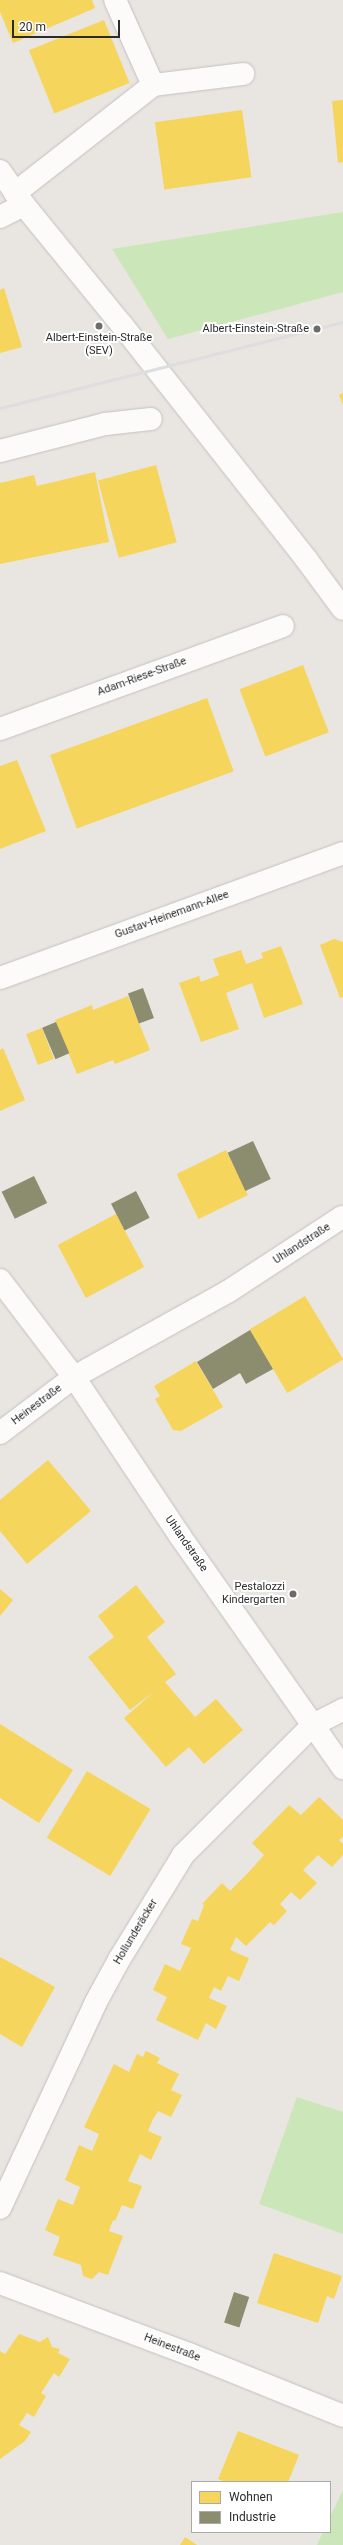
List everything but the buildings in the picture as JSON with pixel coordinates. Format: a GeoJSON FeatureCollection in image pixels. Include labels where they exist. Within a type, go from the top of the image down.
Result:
{"type":"FeatureCollection","features":[{"type":"Feature","properties":{"kind":"street"},"geometry":{"type":"LineString","coordinates":[[115,0],[153,85]]}},
{"type":"Feature","properties":{"kind":"street"},"geometry":{"type":"LineString","coordinates":[[0,217],[19,199],[153,85],[243,74]]}},
{"type":"Feature","properties":{"kind":"street"},"geometry":{"type":"LineString","coordinates":[[0,171],[19,199],[126,330],[306,559],[343,609]]}},
{"type":"Feature","properties":{"kind":"street"},"geometry":{"type":"LineString","coordinates":[[0,452],[105,424],[151,419]]}},
{"type":"Feature","properties":{"kind":"street","name":"Adam-Riese-Straße"},"geometry":{"type":"LineString","coordinates":[[0,727],[283,626]]}},
{"type":"Feature","properties":{"kind":"street","name":"Gustav-Heinemann-Allee"},"geometry":{"type":"LineString","coordinates":[[0,978],[343,852]]}},
{"type":"Feature","properties":{"kind":"street","name":"Uhlandstraße"},"geometry":{"type":"LineString","coordinates":[[74,1377],[229,1291],[342,1217]]}},
{"type":"Feature","properties":{"kind":"street","name":"Uhlandstraße"},"geometry":{"type":"LineString","coordinates":[[0,1280],[74,1377],[180,1536],[343,1768]]}},
{"type":"Feature","properties":{"kind":"street","name":"Heinestraße"},"geometry":{"type":"LineString","coordinates":[[0,1433],[74,1377]]}},
{"type":"Feature","properties":{"kind":"street","name":"Hollunderäcker"},"geometry":{"type":"LineString","coordinates":[[0,2208],[96,2002],[120,1958],[183,1855],[313,1725],[343,1710]]}},
{"type":"Feature","properties":{"kind":"street","name":"Heinestraße"},"geometry":{"type":"LineString","coordinates":[[0,2283],[190,2354],[343,2416]]}},
{"type":"Feature","properties":{"kind":"green space"},"geometry":{"type":"Polygon","coordinates":[[[343,212],[343,292],[168,339],[112,249],[343,212]]]}},
{"type":"Feature","properties":{"kind":"green space"},"geometry":{"type":"Polygon","coordinates":[[[297,2097],[343,2112],[343,2234],[259,2204],[297,2097]]]}},
{"type":"Feature","properties":{"kind":"green space"},"geometry":{"type":"Polygon","coordinates":[[[343,2490],[343,2545],[317,2545],[323,2533],[331,2533],[331,2515],[343,2490]]]}},
{"type":"Feature","properties":{"kind":"railway"},"geometry":{"type":"LineString","coordinates":[[0,408],[343,322]]}},
{"type":"Feature","properties":{"kind":"place","name":"Albert-Einstein-Straße (SEV)"},"geometry":{"type":"Point","coordinates":[99,326]}},
{"type":"Feature","properties":{"kind":"place","name":"Albert-Einstein-Straße"},"geometry":{"type":"Point","coordinates":[317,329]}},
{"type":"Feature","properties":{"kind":"place","name":"Pestalozzi Kindergarten"},"geometry":{"type":"Point","coordinates":[293,1594]}}]}
